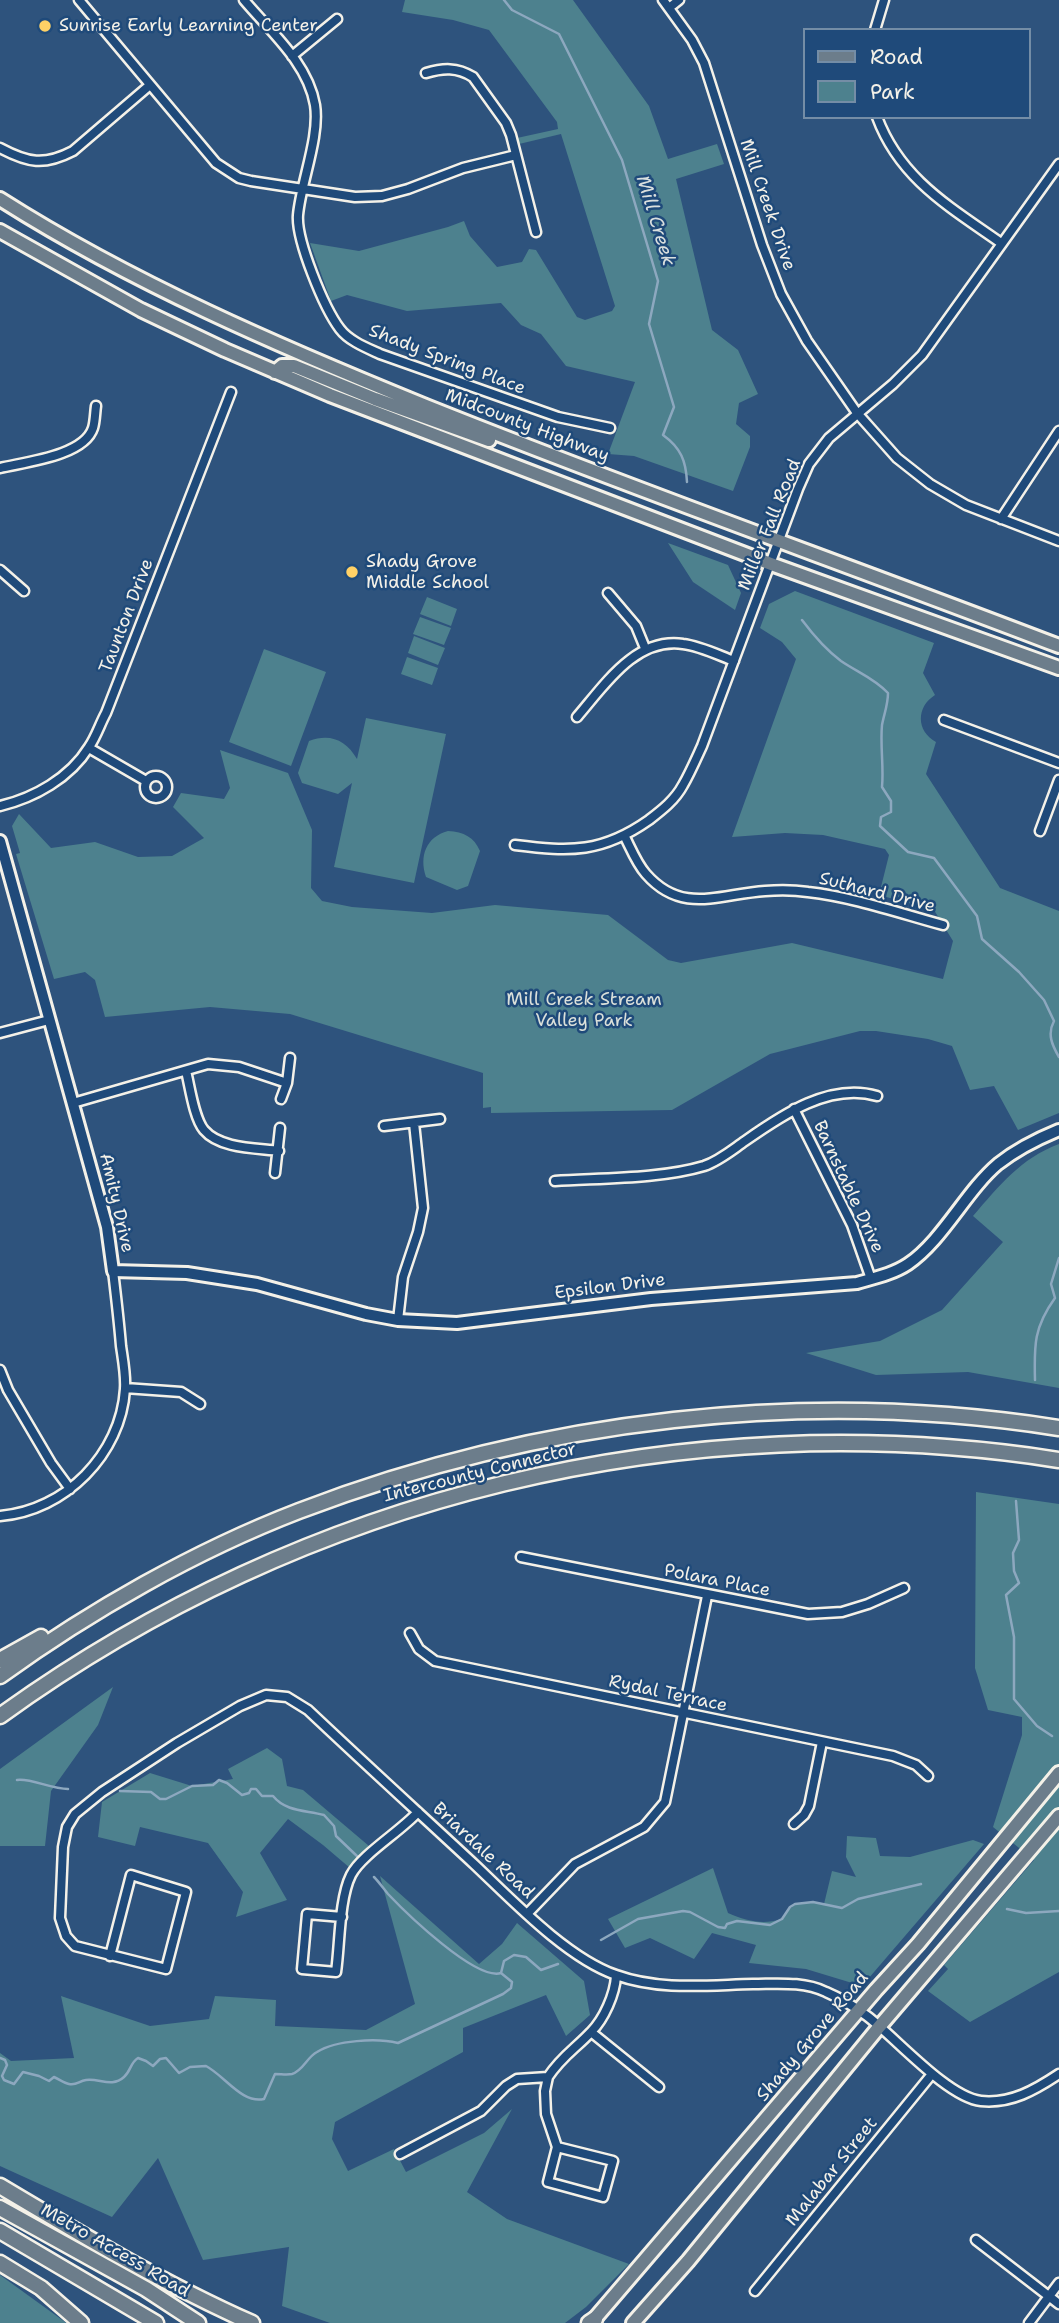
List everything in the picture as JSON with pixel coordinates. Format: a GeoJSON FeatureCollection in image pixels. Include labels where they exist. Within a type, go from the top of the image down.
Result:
{"type":"FeatureCollection","features":[{"type":"Feature","properties":{"kind":"highway","name":"Intercounty Connector"},"geometry":{"type":"LineString","coordinates":[[0,1676],[142,1586],[298,1511],[442,1465],[530,1443],[628,1425],[720,1414],[865,1412],[939,1415],[1059,1428]]}},
{"type":"Feature","properties":{"kind":"highway","name":"Intercounty Connector"},"geometry":{"type":"LineString","coordinates":[[0,1716],[50,1680],[148,1622],[274,1559],[370,1522],[433,1502],[557,1470],[678,1451],[835,1443],[964,1447],[1059,1460]]}},
{"type":"Feature","properties":{"kind":"highway"},"geometry":{"type":"LineString","coordinates":[[0,1660],[142,1586]]}},
{"type":"Feature","properties":{"kind":"highway"},"geometry":{"type":"LineString","coordinates":[[0,1726],[50,1680]]}},
{"type":"Feature","properties":{"kind":"highway"},"geometry":{"type":"LineString","coordinates":[[0,2186],[126,2260],[211,2305],[252,2323]]}},
{"type":"Feature","properties":{"kind":"highway","name":"Metro Access Road"},"geometry":{"type":"LineString","coordinates":[[4,2209],[146,2289],[198,2323]]}},
{"type":"Feature","properties":{"kind":"highway"},"geometry":{"type":"LineString","coordinates":[[0,2233],[156,2323]]}},
{"type":"Feature","properties":{"kind":"highway"},"geometry":{"type":"LineString","coordinates":[[0,2263],[41,2288],[81,2323]]}},
{"type":"Feature","properties":{"kind":"main road","name":"Midcounty Highway"},"geometry":{"type":"LineString","coordinates":[[0,199],[145,280],[237,326],[341,371],[537,450],[1059,646]]}},
{"type":"Feature","properties":{"kind":"main road"},"geometry":{"type":"LineString","coordinates":[[0,231],[141,310],[275,372],[771,564],[1059,668]]}},
{"type":"Feature","properties":{"kind":"main road"},"geometry":{"type":"LineString","coordinates":[[275,372],[282,366],[294,366],[375,399],[519,450],[537,450]]}},
{"type":"Feature","properties":{"kind":"main road","name":"Shady Grove Road"},"geometry":{"type":"LineString","coordinates":[[592,2321],[918,1944],[1059,1773]]}},
{"type":"Feature","properties":{"kind":"main road"},"geometry":{"type":"LineString","coordinates":[[633,2323],[688,2261],[879,2027],[1059,1816]]}},
{"type":"Feature","properties":{"kind":"street"},"geometry":{"type":"LineString","coordinates":[[79,0],[216,163],[230,173],[251,181],[355,197],[382,196],[463,168],[516,155]]}},
{"type":"Feature","properties":{"kind":"street","name":"Shady Spring Place"},"geometry":{"type":"LineString","coordinates":[[244,0],[308,79],[315,106],[314,125],[298,215],[299,232],[324,299],[340,330],[380,355],[558,417],[610,428]]}},
{"type":"Feature","properties":{"kind":"street"},"geometry":{"type":"LineString","coordinates":[[666,4],[679,0]]}},
{"type":"Feature","properties":{"kind":"street"},"geometry":{"type":"LineString","coordinates":[[876,28],[884,0]]}},
{"type":"Feature","properties":{"kind":"street","name":"Mill Creek Drive"},"geometry":{"type":"LineString","coordinates":[[666,4],[692,40],[704,63],[762,245],[781,294],[807,341],[857,413],[897,458],[930,484],[966,505],[1059,541]]}},
{"type":"Feature","properties":{"kind":"street"},"geometry":{"type":"LineString","coordinates":[[292,56],[337,19]]}},
{"type":"Feature","properties":{"kind":"street"},"geometry":{"type":"LineString","coordinates":[[426,74],[448,68],[458,69],[472,77],[506,123],[536,232]]}},
{"type":"Feature","properties":{"kind":"street"},"geometry":{"type":"LineString","coordinates":[[0,148],[22,160],[43,162],[63,156],[73,151],[150,85]]}},
{"type":"Feature","properties":{"kind":"street"},"geometry":{"type":"LineString","coordinates":[[878,119],[885,139],[904,167],[932,194],[1001,243]]}},
{"type":"Feature","properties":{"kind":"street","name":"Miller Fall Road"},"geometry":{"type":"LineString","coordinates":[[515,845],[544,849],[599,846],[625,837],[665,808],[683,787],[702,746],[809,464],[829,438],[894,384],[922,355],[1059,164]]}},
{"type":"Feature","properties":{"kind":"street","name":"Taunton Drive"},"geometry":{"type":"LineString","coordinates":[[0,806],[44,789],[71,769],[89,748],[106,713],[231,392]]}},
{"type":"Feature","properties":{"kind":"street"},"geometry":{"type":"LineString","coordinates":[[0,468],[78,447],[92,430],[96,406]]}},
{"type":"Feature","properties":{"kind":"street"},"geometry":{"type":"LineString","coordinates":[[1001,519],[1059,431]]}},
{"type":"Feature","properties":{"kind":"street"},"geometry":{"type":"LineString","coordinates":[[0,570],[24,592]]}},
{"type":"Feature","properties":{"kind":"street"},"geometry":{"type":"LineString","coordinates":[[608,593],[636,626],[645,648]]}},
{"type":"Feature","properties":{"kind":"street"},"geometry":{"type":"LineString","coordinates":[[576,717],[623,665],[645,648],[683,643],[734,661]]}},
{"type":"Feature","properties":{"kind":"street"},"geometry":{"type":"LineString","coordinates":[[944,720],[1059,763]]}},
{"type":"Feature","properties":{"kind":"street"},"geometry":{"type":"LineString","coordinates":[[89,748],[146,782]]}},
{"type":"Feature","properties":{"kind":"street"},"geometry":{"type":"LineString","coordinates":[[1040,831],[1059,780]]}},
{"type":"Feature","properties":{"kind":"street","name":"Suthard Drive"},"geometry":{"type":"LineString","coordinates":[[625,837],[644,872],[661,889],[676,896],[708,900],[765,891],[808,892],[943,925]]}},
{"type":"Feature","properties":{"kind":"street","name":"Amity Drive"},"geometry":{"type":"LineString","coordinates":[[0,841],[107,1227],[125,1388],[115,1431],[104,1452],[89,1471],[55,1500],[36,1509],[0,1516]]}},
{"type":"Feature","properties":{"kind":"street"},"geometry":{"type":"LineString","coordinates":[[0,1033],[49,1020]]}},
{"type":"Feature","properties":{"kind":"street"},"geometry":{"type":"LineString","coordinates":[[281,1099],[287,1083],[290,1058]]}},
{"type":"Feature","properties":{"kind":"street"},"geometry":{"type":"LineString","coordinates":[[73,1103],[208,1065],[224,1064],[287,1083]]}},
{"type":"Feature","properties":{"kind":"street"},"geometry":{"type":"LineString","coordinates":[[186,1071],[204,1130],[217,1139],[279,1151]]}},
{"type":"Feature","properties":{"kind":"street"},"geometry":{"type":"LineString","coordinates":[[555,1181],[668,1173],[704,1166],[773,1121],[827,1096],[859,1091],[877,1096]]}},
{"type":"Feature","properties":{"kind":"street","name":"Barnstable Drive"},"geometry":{"type":"LineString","coordinates":[[794,1110],[852,1225],[871,1279]]}},
{"type":"Feature","properties":{"kind":"street"},"geometry":{"type":"LineString","coordinates":[[384,1126],[440,1119]]}},
{"type":"Feature","properties":{"kind":"street"},"geometry":{"type":"LineString","coordinates":[[398,1320],[402,1278],[418,1232],[423,1208],[414,1123]]}},
{"type":"Feature","properties":{"kind":"street"},"geometry":{"type":"LineString","coordinates":[[275,1173],[280,1128]]}},
{"type":"Feature","properties":{"kind":"street","name":"Epsilon Drive"},"geometry":{"type":"LineString","coordinates":[[113,1271],[187,1273],[257,1283],[366,1314],[398,1320],[457,1323],[651,1298],[840,1286],[871,1279],[908,1264],[997,1165],[1031,1141],[1059,1130]]}},
{"type":"Feature","properties":{"kind":"street"},"geometry":{"type":"LineString","coordinates":[[0,1370],[8,1390],[70,1489]]}},
{"type":"Feature","properties":{"kind":"street"},"geometry":{"type":"LineString","coordinates":[[125,1388],[181,1392],[200,1404]]}},
{"type":"Feature","properties":{"kind":"street","name":"Polara Place"},"geometry":{"type":"LineString","coordinates":[[521,1557],[808,1614],[842,1612],[868,1605],[904,1588]]}},
{"type":"Feature","properties":{"kind":"street"},"geometry":{"type":"LineString","coordinates":[[527,1914],[575,1864],[644,1827],[665,1802],[708,1596]]}},
{"type":"Feature","properties":{"kind":"street","name":"Rydal Terrace"},"geometry":{"type":"LineString","coordinates":[[410,1633],[419,1649],[435,1661],[894,1756],[916,1765],[928,1776]]}},
{"type":"Feature","properties":{"kind":"street","name":"Briardale Road"},"geometry":{"type":"LineString","coordinates":[[110,1956],[131,1875],[186,1892],[166,1969],[110,1956],[75,1946],[66,1936],[60,1918],[63,1847],[67,1827],[75,1814],[102,1792],[240,1706],[266,1695],[287,1697],[296,1701],[527,1914],[575,1953],[616,1976],[678,1986],[786,1983],[825,1992],[879,2027],[932,2074],[967,2097],[981,2101],[1008,2100],[1030,2093],[1059,2074]]}},
{"type":"Feature","properties":{"kind":"street"},"geometry":{"type":"LineString","coordinates":[[794,1824],[809,1806],[822,1742]]}},
{"type":"Feature","properties":{"kind":"street"},"geometry":{"type":"LineString","coordinates":[[342,1917],[307,1914],[302,1969],[336,1972],[342,1917],[351,1874],[418,1812]]}},
{"type":"Feature","properties":{"kind":"street"},"geometry":{"type":"LineString","coordinates":[[557,2147],[613,2161],[603,2197],[548,2182],[557,2147],[546,2114],[545,2091],[548,2077],[560,2059],[591,2032],[608,2003],[616,1976]]}},
{"type":"Feature","properties":{"kind":"street"},"geometry":{"type":"LineString","coordinates":[[591,2032],[659,2087]]}},
{"type":"Feature","properties":{"kind":"street","name":"Malabar Street"},"geometry":{"type":"LineString","coordinates":[[755,2291],[932,2074]]}},
{"type":"Feature","properties":{"kind":"street"},"geometry":{"type":"LineString","coordinates":[[400,2154],[481,2111],[517,2079],[548,2077]]}},
{"type":"Feature","properties":{"kind":"street"},"geometry":{"type":"LineString","coordinates":[[976,2239],[1059,2304]]}},
{"type":"Feature","properties":{"kind":"street"},"geometry":{"type":"LineString","coordinates":[[1029,2323],[1059,2283]]}},
{"type":"Feature","properties":{"kind":"green space"},"geometry":{"type":"Polygon","coordinates":[[[405,0],[573,0],[649,106],[668,159],[717,144],[724,164],[676,179],[712,330],[738,350],[758,394],[739,403],[736,424],[750,436],[750,447],[733,491],[634,456],[608,454],[635,382],[566,366],[541,334],[521,325],[501,303],[407,311],[347,295],[331,301],[310,243],[359,251],[464,221],[470,236],[497,267],[522,262],[529,249],[536,250],[577,317],[585,320],[612,311],[615,306],[561,134],[519,144],[517,138],[558,129],[557,122],[489,30],[453,20],[402,12],[405,0]]]}},
{"type":"Feature","properties":{"kind":"green space"},"geometry":{"type":"Polygon","coordinates":[[[668,543],[728,565],[741,593],[735,610],[693,582],[668,543]]]}},
{"type":"Feature","properties":{"kind":"green space","name":"Mill Creek Stream Valley Park"},"geometry":{"type":"Polygon","coordinates":[[[795,591],[934,643],[923,673],[935,695],[924,706],[921,719],[925,732],[936,742],[926,774],[1000,888],[1059,911],[1059,1113],[1018,1130],[994,1086],[970,1090],[952,1046],[928,1039],[860,1031],[770,1054],[672,1110],[491,1113],[491,1107],[483,1108],[483,1073],[290,1014],[210,1007],[105,1017],[95,980],[85,972],[54,979],[16,854],[20,853],[12,826],[19,814],[51,848],[95,842],[138,857],[172,856],[204,838],[173,807],[181,793],[224,799],[230,788],[220,750],[288,773],[312,830],[311,888],[322,901],[352,907],[432,913],[495,905],[608,915],[668,960],[681,963],[792,943],[943,979],[953,941],[934,910],[879,895],[889,855],[885,849],[823,835],[785,833],[732,837],[796,659],[782,642],[760,628],[769,604],[795,591]]]}},
{"type":"Feature","properties":{"kind":"green space"},"geometry":{"type":"Polygon","coordinates":[[[427,597],[457,609],[451,626],[420,614],[427,597]]]}},
{"type":"Feature","properties":{"kind":"green space"},"geometry":{"type":"Polygon","coordinates":[[[420,617],[451,628],[444,645],[413,634],[420,617]]]}},
{"type":"Feature","properties":{"kind":"green space"},"geometry":{"type":"Polygon","coordinates":[[[414,636],[445,648],[438,665],[408,653],[414,636]]]}},
{"type":"Feature","properties":{"kind":"green space"},"geometry":{"type":"Polygon","coordinates":[[[264,649],[326,672],[291,766],[229,742],[264,649]]]}},
{"type":"Feature","properties":{"kind":"green space"},"geometry":{"type":"Polygon","coordinates":[[[407,657],[438,668],[432,685],[401,674],[407,657]]]}},
{"type":"Feature","properties":{"kind":"green space"},"geometry":{"type":"Polygon","coordinates":[[[366,718],[446,734],[414,883],[334,867],[352,783],[338,794],[302,783],[298,773],[309,741],[317,739],[331,738],[343,743],[357,759],[366,718]]]}},
{"type":"Feature","properties":{"kind":"green space"},"geometry":{"type":"Polygon","coordinates":[[[448,831],[468,836],[480,851],[468,886],[457,890],[426,877],[424,869],[426,848],[434,838],[448,831]]]}},
{"type":"Feature","properties":{"kind":"green space"},"geometry":{"type":"Polygon","coordinates":[[[1059,1144],[1059,1388],[968,1372],[876,1375],[806,1353],[880,1341],[942,1310],[1003,1242],[973,1216],[1022,1165],[1059,1144]]]}},
{"type":"Feature","properties":{"kind":"green space"},"geometry":{"type":"Polygon","coordinates":[[[976,1492],[1059,1504],[1059,1972],[970,2022],[928,1991],[948,1969],[944,1965],[1034,1860],[993,1827],[1022,1735],[1022,1717],[988,1710],[975,1668],[976,1492]]]}},
{"type":"Feature","properties":{"kind":"green space"},"geometry":{"type":"Polygon","coordinates":[[[113,1687],[98,1725],[51,1791],[45,1846],[0,1846],[0,1769],[113,1687]]]}},
{"type":"Feature","properties":{"kind":"green space"},"geometry":{"type":"Polygon","coordinates":[[[267,1748],[282,1759],[287,1786],[303,1790],[369,1846],[350,1868],[288,1819],[260,1853],[287,1900],[236,1917],[243,1892],[208,1843],[140,1827],[135,1846],[98,1837],[102,1802],[150,1773],[192,1786],[233,1779],[228,1769],[267,1748]]]}},
{"type":"Feature","properties":{"kind":"green space"},"geometry":{"type":"Polygon","coordinates":[[[847,1836],[876,1838],[880,1856],[910,1857],[973,1840],[984,1844],[862,1986],[806,1969],[749,1963],[756,1945],[712,1933],[694,1959],[650,1938],[625,1948],[608,1919],[713,1868],[728,1913],[755,1921],[782,1919],[791,1908],[800,1903],[824,1904],[832,1871],[856,1877],[846,1857],[847,1836]]]}},
{"type":"Feature","properties":{"kind":"green space"},"geometry":{"type":"Polygon","coordinates":[[[380,1876],[479,1964],[502,1944],[517,1923],[584,1981],[590,2015],[566,2036],[546,1995],[463,2028],[463,2052],[335,2122],[332,2139],[348,2171],[394,2149],[406,2172],[484,2133],[512,2109],[467,2192],[507,2219],[629,2264],[586,2307],[565,2323],[330,2323],[282,2306],[289,2247],[203,2260],[158,2158],[112,2217],[0,2166],[0,2053],[11,2061],[74,2058],[61,1996],[150,2026],[209,2019],[215,1996],[276,2000],[275,2026],[366,2030],[415,2004],[380,1876]]]}},
{"type":"Feature","properties":{"kind":"green space"},"geometry":{"type":"Polygon","coordinates":[[[0,2275],[65,2322],[66,2323],[0,2323],[0,2275]]]}},
{"type":"Feature","properties":{"kind":"waterway","name":"Mill Creek"},"geometry":{"type":"LineString","coordinates":[[504,0],[512,10],[559,34],[622,160],[658,281],[649,324],[674,407],[663,435],[681,456],[687,482]]}},
{"type":"Feature","properties":{"kind":"waterway","name":"Mill Creek"},"geometry":{"type":"LineString","coordinates":[[802,620],[835,656],[888,693],[882,725],[882,787],[891,801],[891,812],[881,817],[880,826],[908,852],[934,858],[977,916],[982,939],[1019,972],[1044,1000],[1054,1021],[1051,1039],[1059,1057]]}},
{"type":"Feature","properties":{"kind":"waterway","name":"Mill Creek"},"geometry":{"type":"LineString","coordinates":[[1035,1380],[1037,1337],[1043,1318],[1055,1298],[1051,1284],[1059,1258]]}},
{"type":"Feature","properties":{"kind":"waterway","name":"Mill Creek"},"geometry":{"type":"LineString","coordinates":[[1016,1501],[1019,1540],[1013,1553],[1014,1571],[1019,1583],[1006,1595],[1014,1637],[1014,1699],[1037,1726],[1052,1736]]}},
{"type":"Feature","properties":{"kind":"waterway"},"geometry":{"type":"LineString","coordinates":[[17,1780],[68,1789]]}},
{"type":"Feature","properties":{"kind":"waterway"},"geometry":{"type":"LineString","coordinates":[[120,1791],[151,1792],[160,1799],[166,1799],[192,1786],[213,1785],[219,1780],[242,1795],[256,1789],[262,1796],[273,1796],[290,1808],[324,1815],[334,1826],[336,1836],[358,1857]]}},
{"type":"Feature","properties":{"kind":"waterway"},"geometry":{"type":"LineString","coordinates":[[374,1877],[397,1903],[459,1957],[490,1973],[501,1973]]}},
{"type":"Feature","properties":{"kind":"waterway"},"geometry":{"type":"LineString","coordinates":[[601,1940],[638,1919],[683,1911],[718,1927],[725,1928],[727,1924],[737,1921],[770,1925],[782,1919],[795,1904],[813,1902],[842,1908],[858,1899],[921,1884]]}},
{"type":"Feature","properties":{"kind":"waterway"},"geometry":{"type":"LineString","coordinates":[[1007,1909],[1026,1913],[1059,1911]]}},
{"type":"Feature","properties":{"kind":"waterway"},"geometry":{"type":"LineString","coordinates":[[0,2058],[5,2060],[7,2065],[2,2076],[4,2080],[14,2084],[23,2072],[49,2081],[54,2077],[71,2084],[86,2080],[115,2082],[126,2075],[138,2058],[153,2066],[160,2059],[166,2058],[179,2073],[190,2067],[206,2066],[248,2097],[264,2099],[275,2074],[296,2072],[314,2054],[325,2048],[357,2041],[398,2043],[503,1994],[511,1988],[512,1982],[501,1973],[504,1961],[514,1955],[526,1957],[541,1970],[558,1964]]}},
{"type":"Feature","properties":{"kind":"place","name":"Sunrise Early Learning Center"},"geometry":{"type":"Point","coordinates":[45,26]}},
{"type":"Feature","properties":{"kind":"place","name":"Shady Grove Middle School"},"geometry":{"type":"Point","coordinates":[352,572]}}]}
